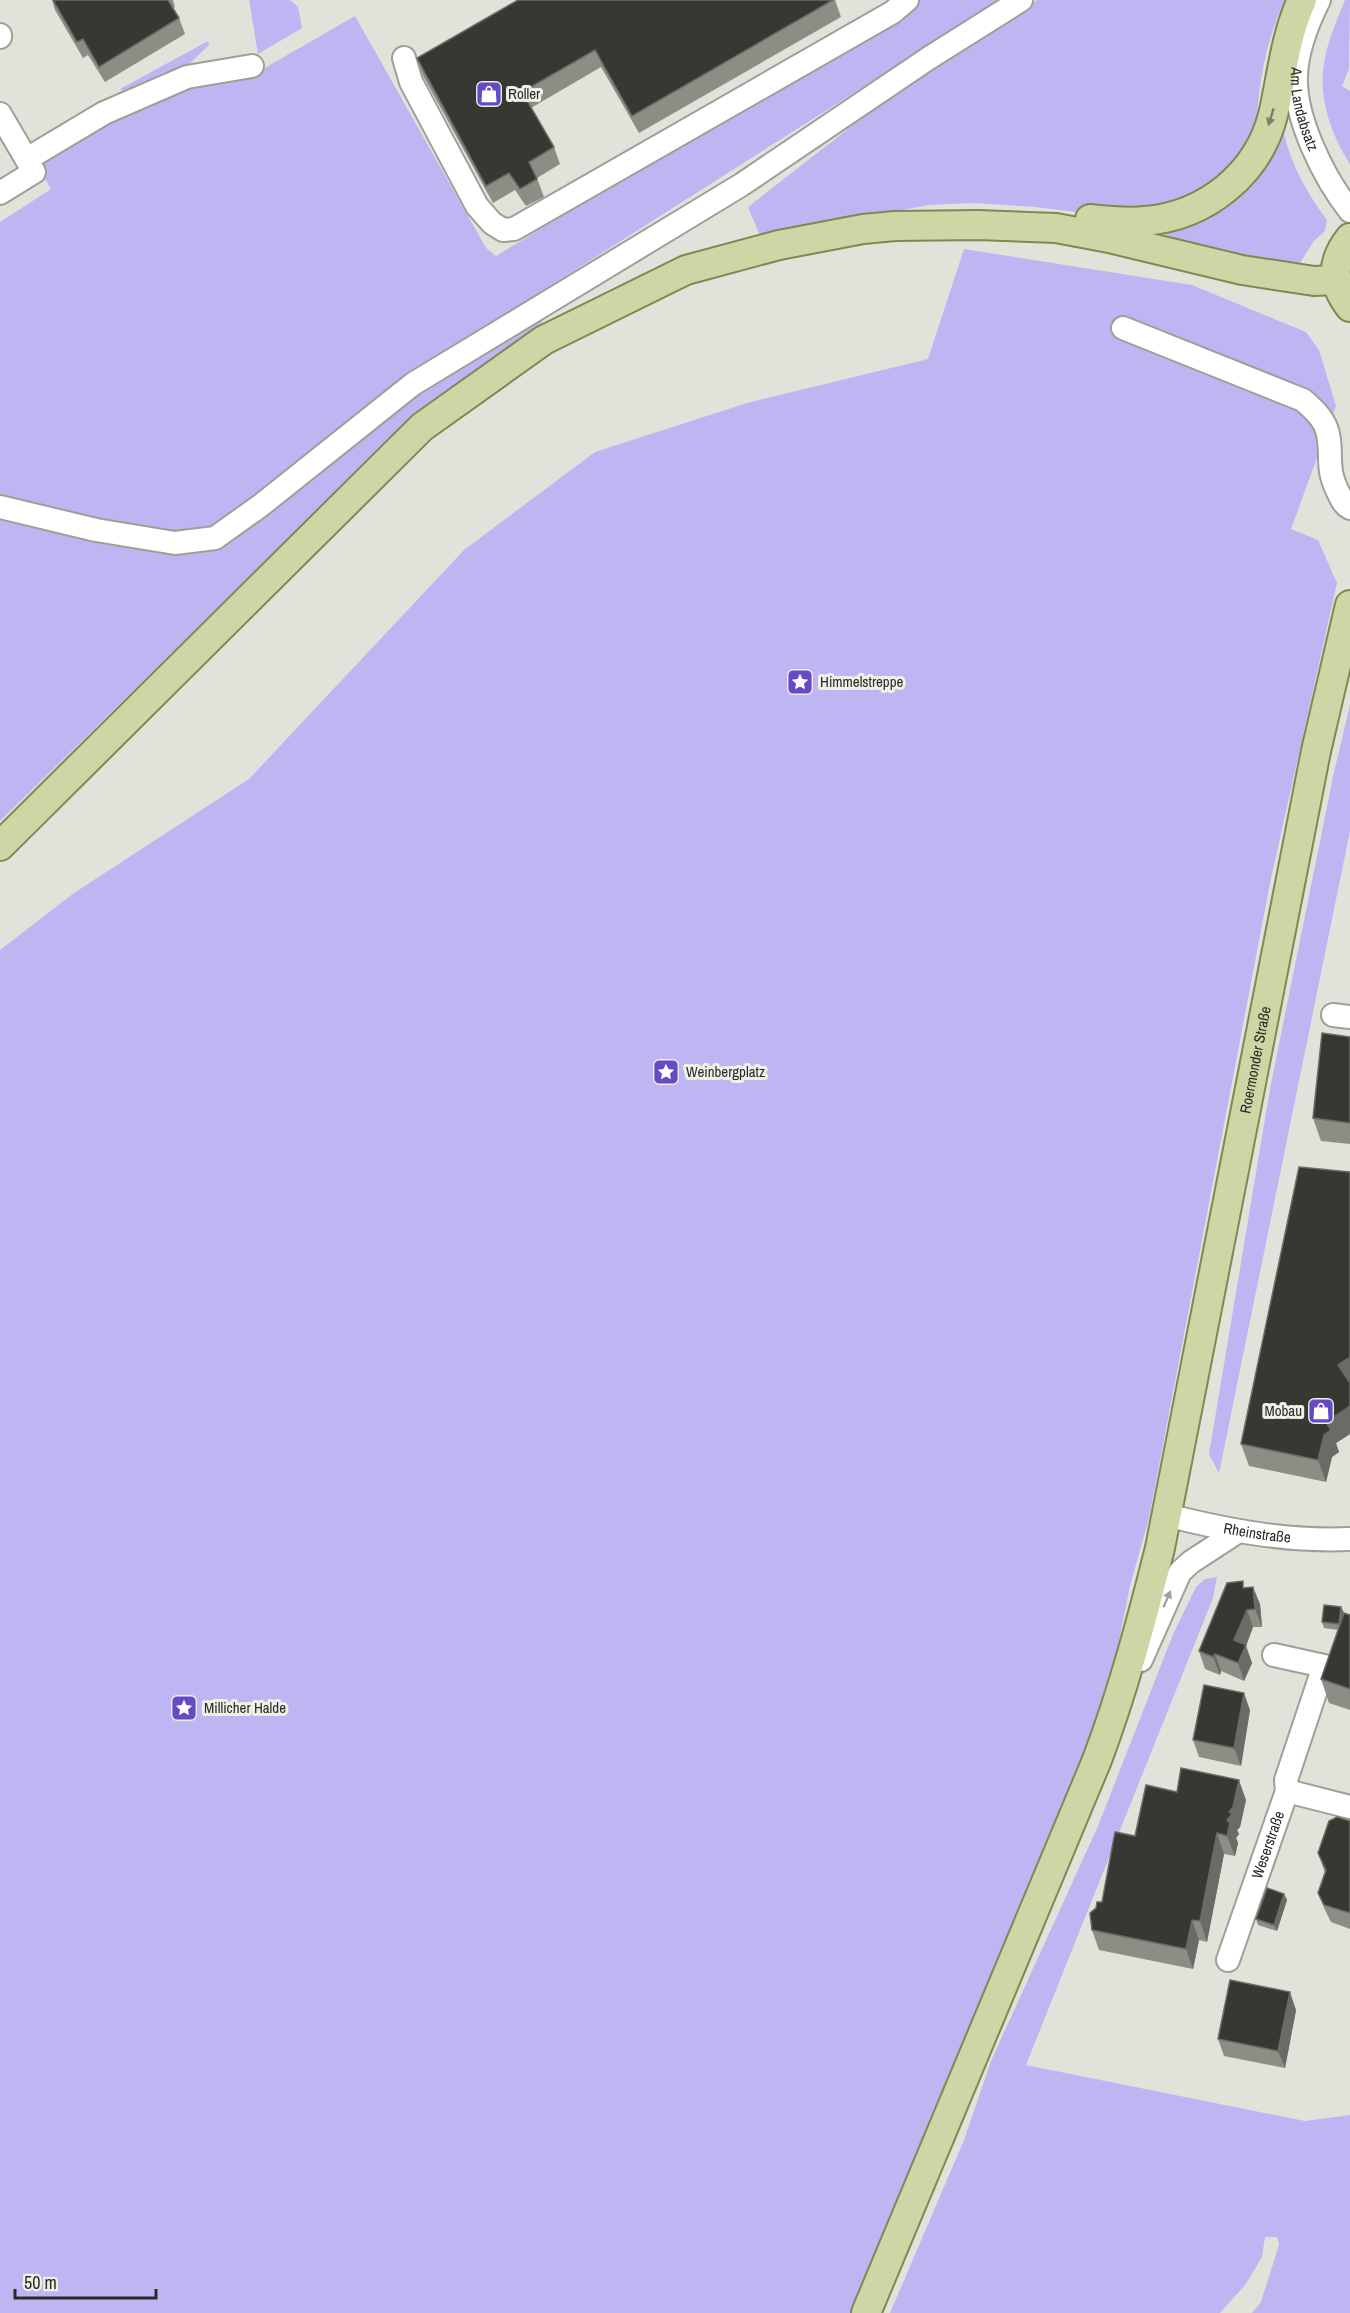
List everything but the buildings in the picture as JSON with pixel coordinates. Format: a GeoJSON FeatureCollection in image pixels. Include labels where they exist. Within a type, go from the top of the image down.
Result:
{"type":"FeatureCollection","features":[{"type":"Feature","properties":{"kind":"main road"},"geometry":{"type":"LineString","coordinates":[[895,226],[923,213],[992,210],[1118,222],[1146,221],[1191,212],[1228,188],[1256,156],[1272,117],[1287,39],[1302,0]]}},
{"type":"Feature","properties":{"kind":"main road"},"geometry":{"type":"LineString","coordinates":[[0,846],[422,427],[543,339],[686,270],[779,245],[863,229],[895,226],[978,225],[1056,228],[1109,238],[1242,270],[1314,281],[1336,280]]}},
{"type":"Feature","properties":{"kind":"main road"},"geometry":{"type":"LineString","coordinates":[[1350,238],[1341,250],[1336,264],[1336,280],[1341,295],[1350,307]]}},
{"type":"Feature","properties":{"kind":"main road","name":"Roermonder Straße"},"geometry":{"type":"LineString","coordinates":[[867,2313],[1116,1709],[1158,1555],[1316,751],[1350,605]]}},
{"type":"Feature","properties":{"kind":"street"},"geometry":{"type":"LineString","coordinates":[[404,58],[411,82],[477,206],[492,223],[503,230],[514,229],[893,12],[907,0]]}},
{"type":"Feature","properties":{"kind":"street"},"geometry":{"type":"LineString","coordinates":[[0,507],[96,530],[175,543],[215,538],[260,506],[413,384],[741,185],[929,58],[1021,0]]}},
{"type":"Feature","properties":{"kind":"street","name":"Am Landabsatz"},"geometry":{"type":"LineString","coordinates":[[1319,0],[1304,39],[1296,74],[1297,95],[1307,132],[1320,165],[1350,211]]}},
{"type":"Feature","properties":{"kind":"street"},"geometry":{"type":"LineString","coordinates":[[27,159],[104,113],[187,78],[252,66]]}},
{"type":"Feature","properties":{"kind":"street"},"geometry":{"type":"LineString","coordinates":[[0,114],[6,140],[27,159],[34,172],[0,193]]}},
{"type":"Feature","properties":{"kind":"street"},"geometry":{"type":"LineString","coordinates":[[1123,328],[1303,400],[1320,416],[1328,433],[1329,469],[1334,484],[1346,506],[1350,508]]}},
{"type":"Feature","properties":{"kind":"street","name":"Rheinstraße"},"geometry":{"type":"LineString","coordinates":[[1166,1515],[1237,1532],[1293,1538],[1350,1539]]}},
{"type":"Feature","properties":{"kind":"street"},"geometry":{"type":"LineString","coordinates":[[1116,1709],[1127,1696],[1171,1588],[1180,1572],[1191,1562],[1237,1532]]}},
{"type":"Feature","properties":{"kind":"street"},"geometry":{"type":"LineString","coordinates":[[1274,1655],[1324,1666],[1286,1780],[1287,1791]]}},
{"type":"Feature","properties":{"kind":"street","name":"Weserstraße"},"geometry":{"type":"LineString","coordinates":[[1228,1960],[1287,1791],[1350,1808]]}},
{"type":"Feature","properties":{"kind":"shaded area"},"geometry":{"type":"Polygon","coordinates":[[[249,0],[290,0],[298,7],[302,28],[258,54],[249,0]]]}},
{"type":"Feature","properties":{"kind":"shaded area"},"geometry":{"type":"Polygon","coordinates":[[[918,0],[1000,0],[539,293],[542,326],[348,481],[0,821],[0,222],[51,189],[34,160],[188,83],[263,69],[355,16],[486,248],[496,256],[918,0]]]}},
{"type":"Feature","properties":{"kind":"shaded area"},"geometry":{"type":"Polygon","coordinates":[[[1037,0],[1285,0],[1269,41],[1260,85],[1257,114],[1264,120],[1238,167],[1199,199],[1099,215],[1036,207],[973,203],[929,205],[760,236],[748,207],[857,122],[1037,0]]]}},
{"type":"Feature","properties":{"kind":"shaded area"},"geometry":{"type":"Polygon","coordinates":[[[1345,0],[1350,0],[1349,69],[1342,86],[1350,91],[1350,164],[1329,120],[1323,83],[1326,53],[1345,0]]]}},
{"type":"Feature","properties":{"kind":"shaded area"},"geometry":{"type":"Polygon","coordinates":[[[208,41],[209,45],[187,66],[162,73],[149,82],[123,91],[120,89],[208,41]]]}},
{"type":"Feature","properties":{"kind":"shaded area"},"geometry":{"type":"Polygon","coordinates":[[[1282,124],[1299,175],[1327,220],[1325,231],[1314,241],[1300,263],[1232,255],[1166,238],[1166,228],[1282,124]]]}},
{"type":"Feature","properties":{"kind":"shaded area"},"geometry":{"type":"Polygon","coordinates":[[[964,249],[1192,285],[1306,332],[1319,350],[1336,406],[1291,529],[1318,540],[1337,583],[1270,883],[1149,1518],[1130,1586],[1103,1721],[1019,1923],[851,2313],[0,2313],[0,950],[74,893],[249,779],[464,550],[595,452],[747,403],[928,359],[964,249]]]}},
{"type":"Feature","properties":{"kind":"shaded area"},"geometry":{"type":"Polygon","coordinates":[[[1350,705],[1350,831],[1219,1473],[1209,1454],[1270,1089],[1334,772],[1350,705]]]}},
{"type":"Feature","properties":{"kind":"shaded area"},"geometry":{"type":"Polygon","coordinates":[[[1217,1577],[1213,1598],[1026,2065],[1305,2121],[1350,2115],[1350,2313],[1252,2313],[1261,2302],[1279,2245],[1277,2237],[1265,2237],[1262,2257],[1245,2285],[1220,2313],[890,2313],[964,2140],[991,2061],[1098,1826],[1174,1632],[1196,1587],[1205,1579],[1217,1577]]]}},
{"type":"Feature","properties":{"kind":"place","name":"Roller"},"geometry":{"type":"Point","coordinates":[489,94]}},
{"type":"Feature","properties":{"kind":"place","name":"Himmelstreppe"},"geometry":{"type":"Point","coordinates":[800,682]}},
{"type":"Feature","properties":{"kind":"place","name":"Weinbergplatz"},"geometry":{"type":"Point","coordinates":[666,1072]}},
{"type":"Feature","properties":{"kind":"place","name":"Mobau"},"geometry":{"type":"Point","coordinates":[1321,1411]}},
{"type":"Feature","properties":{"kind":"place","name":"Millicher Halde"},"geometry":{"type":"Point","coordinates":[184,1708]}}]}
